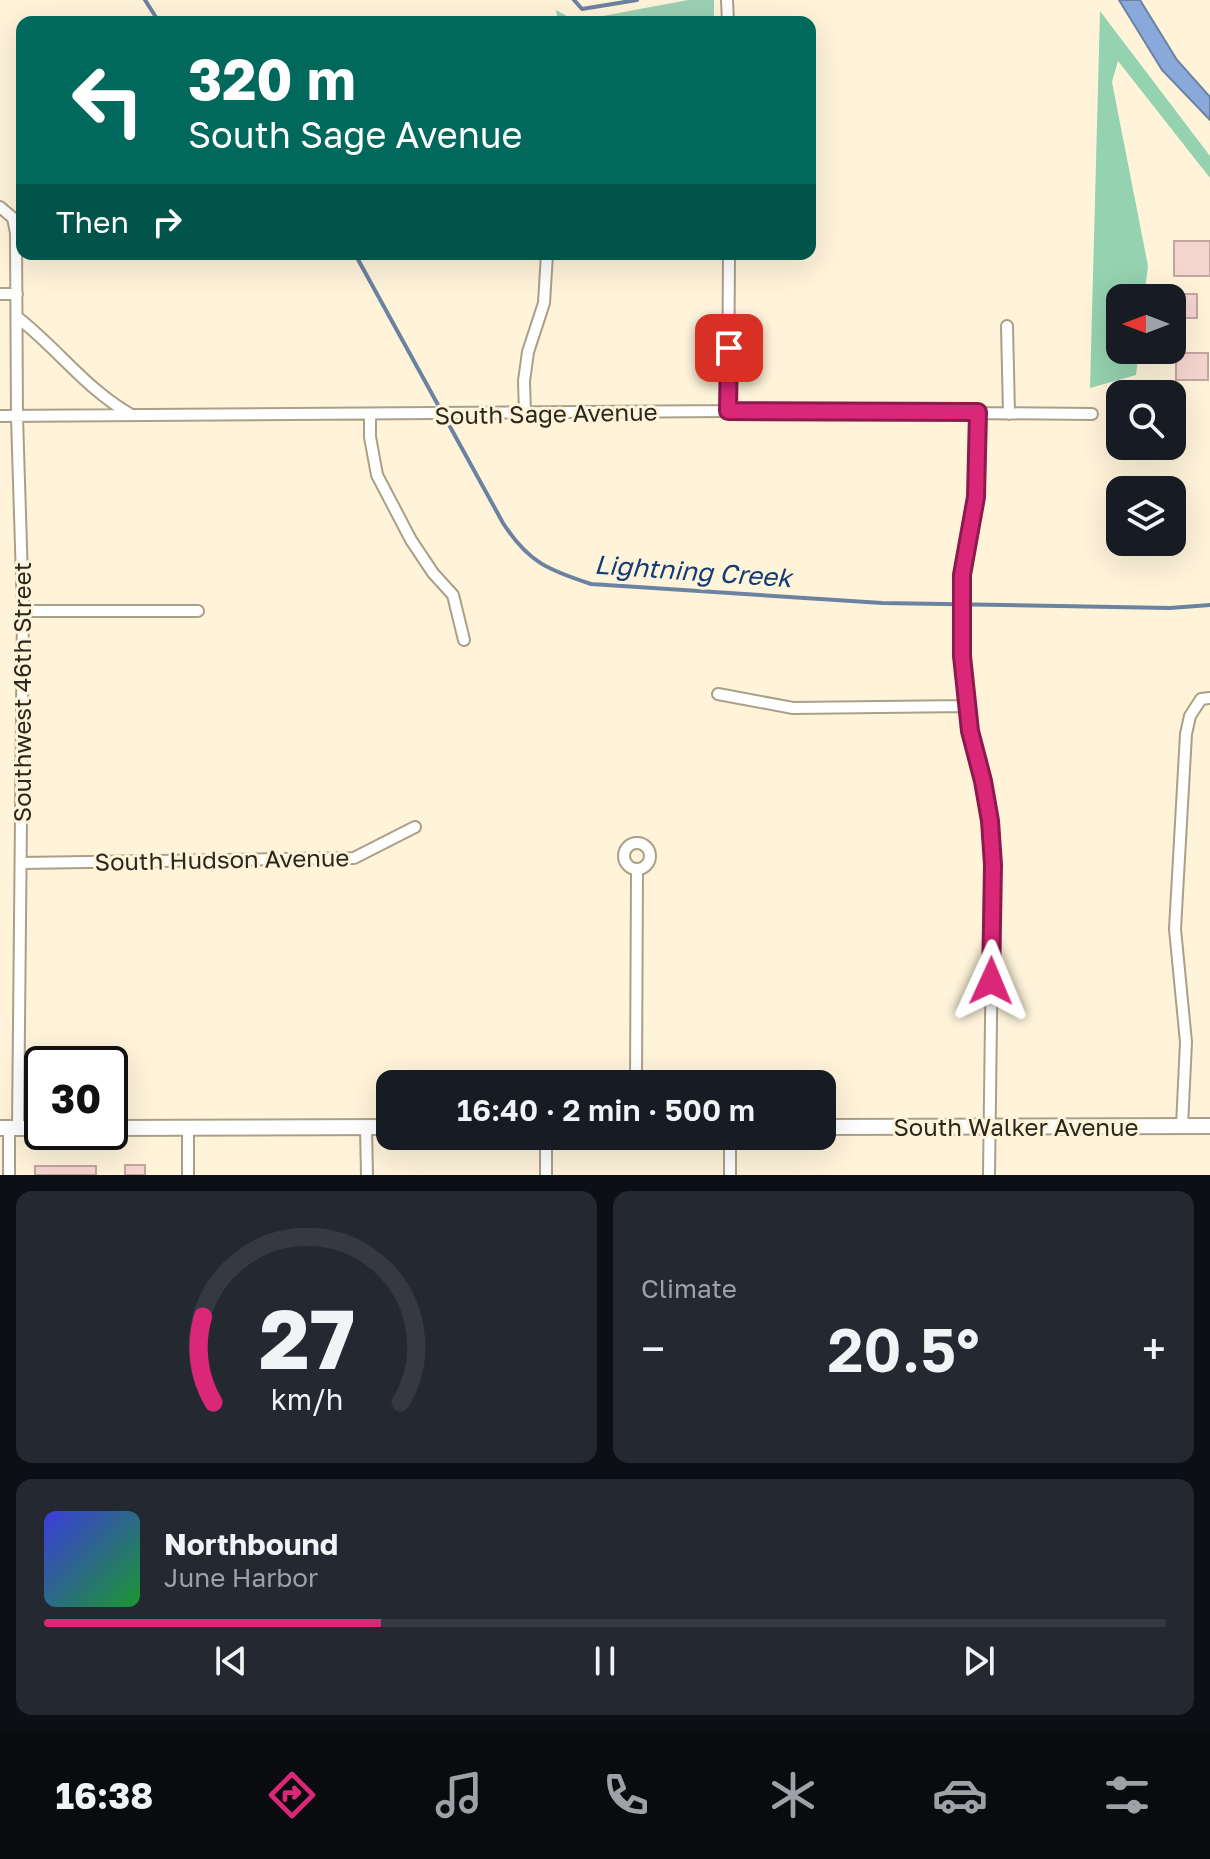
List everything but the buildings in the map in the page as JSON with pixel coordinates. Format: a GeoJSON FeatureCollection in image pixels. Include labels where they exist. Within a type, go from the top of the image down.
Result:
{"type":"FeatureCollection","features":[{"type":"Feature","properties":{"kind":"main road","name":"South Walker Avenue"},"geometry":{"type":"LineString","coordinates":[[836,1127],[1210,1126]]}},
{"type":"Feature","properties":{"kind":"main road"},"geometry":{"type":"LineString","coordinates":[[128,1128],[376,1127]]}},
{"type":"Feature","properties":{"kind":"street","name":"Southwest 46th Street"},"geometry":{"type":"LineString","coordinates":[[4,209],[13,218],[16,233]]}},
{"type":"Feature","properties":{"kind":"street","name":"Southwest 46th Street"},"geometry":{"type":"LineString","coordinates":[[9,1175],[21,863],[23,611],[16,260]]}},
{"type":"Feature","properties":{"kind":"street"},"geometry":{"type":"LineString","coordinates":[[525,414],[524,381],[528,352],[544,303],[547,260]]}},
{"type":"Feature","properties":{"kind":"street"},"geometry":{"type":"LineString","coordinates":[[728,411],[729,260]]}},
{"type":"Feature","properties":{"kind":"street"},"geometry":{"type":"LineString","coordinates":[[0,294],[17,294]]}},
{"type":"Feature","properties":{"kind":"street"},"geometry":{"type":"LineString","coordinates":[[17,317],[46,339],[102,396],[131,415]]}},
{"type":"Feature","properties":{"kind":"street"},"geometry":{"type":"LineString","coordinates":[[1007,326],[1009,414]]}},
{"type":"Feature","properties":{"kind":"street","name":"South Sage Avenue"},"geometry":{"type":"LineString","coordinates":[[0,416],[728,411],[1092,414]]}},
{"type":"Feature","properties":{"kind":"street"},"geometry":{"type":"LineString","coordinates":[[978,412],[976,497],[962,575],[962,631],[966,706],[990,821],[993,865],[989,1175]]}},
{"type":"Feature","properties":{"kind":"street"},"geometry":{"type":"LineString","coordinates":[[370,415],[370,437],[377,475],[411,540],[433,573],[453,595],[464,640]]}},
{"type":"Feature","properties":{"kind":"street"},"geometry":{"type":"LineString","coordinates":[[23,611],[198,611]]}},
{"type":"Feature","properties":{"kind":"street"},"geometry":{"type":"LineString","coordinates":[[718,694],[793,708],[966,706]]}},
{"type":"Feature","properties":{"kind":"street"},"geometry":{"type":"LineString","coordinates":[[1182,1126],[1186,1042],[1175,929],[1186,734],[1190,716],[1201,699],[1210,698]]}},
{"type":"Feature","properties":{"kind":"street","name":"South Hudson Avenue"},"geometry":{"type":"LineString","coordinates":[[21,863],[354,858],[415,827]]}},
{"type":"Feature","properties":{"kind":"street"},"geometry":{"type":"LineString","coordinates":[[636,1070],[637,869]]}},
{"type":"Feature","properties":{"kind":"street"},"geometry":{"type":"LineString","coordinates":[[188,1127],[188,1175]]}},
{"type":"Feature","properties":{"kind":"street"},"geometry":{"type":"LineString","coordinates":[[366,1127],[367,1175]]}},
{"type":"Feature","properties":{"kind":"street"},"geometry":{"type":"LineString","coordinates":[[546,1150],[546,1175]]}},
{"type":"Feature","properties":{"kind":"street"},"geometry":{"type":"LineString","coordinates":[[730,1150],[730,1175]]}},
{"type":"Feature","properties":{"kind":"green space"},"geometry":{"type":"Polygon","coordinates":[[[688,0],[714,0],[714,16],[603,16],[688,0]]]}},
{"type":"Feature","properties":{"kind":"green space"},"geometry":{"type":"Polygon","coordinates":[[[1100,11],[1210,156],[1210,178],[1118,61],[1112,82],[1148,266],[1146,284],[1106,284],[1106,364],[1137,364],[1136,375],[1106,380],[1106,383],[1090,388],[1100,11]]]}},
{"type":"Feature","properties":{"kind":"water"},"geometry":{"type":"Polygon","coordinates":[[[1119,0],[1140,0],[1177,60],[1210,97],[1210,120],[1162,70],[1119,0]]]}},
{"type":"Feature","properties":{"kind":"waterway","name":"Lightning Creek"},"geometry":{"type":"LineString","coordinates":[[145,0],[155,16]]}},
{"type":"Feature","properties":{"kind":"waterway"},"geometry":{"type":"LineString","coordinates":[[574,0],[582,9],[637,0]]}},
{"type":"Feature","properties":{"kind":"waterway","name":"Lightning Creek"},"geometry":{"type":"LineString","coordinates":[[358,260],[503,523],[530,556],[563,574],[591,584],[882,603],[1170,608],[1210,605]]}},
{"type":"Feature","properties":{"kind":"route"},"geometry":{"type":"LineString","coordinates":[[729,348],[728,411],[978,412],[976,497],[962,575],[962,656],[970,731],[990,821],[993,865],[991,981]]}}]}
